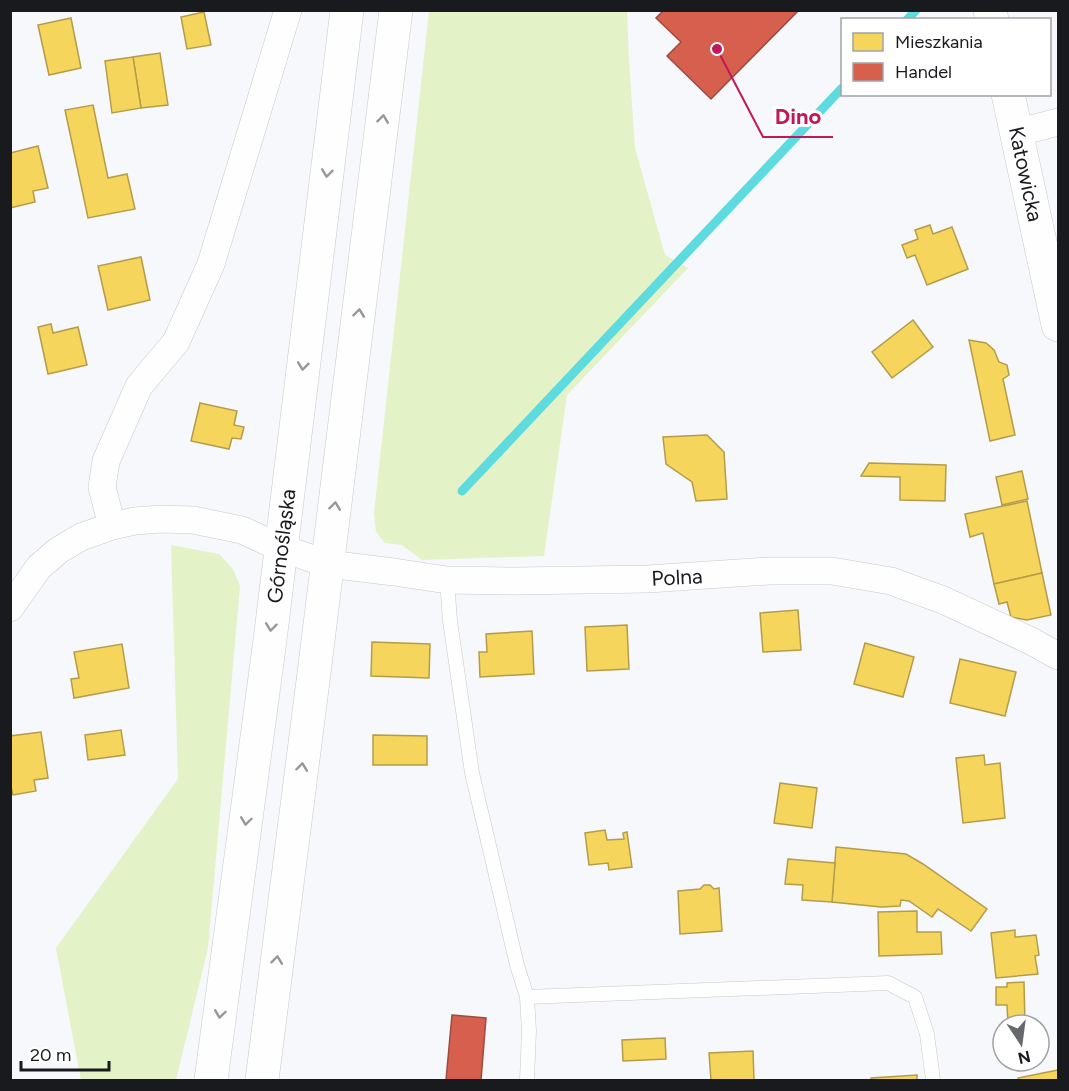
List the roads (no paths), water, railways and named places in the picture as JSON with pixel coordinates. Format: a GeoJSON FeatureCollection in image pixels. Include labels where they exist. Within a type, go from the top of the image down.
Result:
{"type":"FeatureCollection","features":[{"type":"Feature","properties":{"kind":"main road","name":"Górnośląska"},"geometry":{"type":"LineString","coordinates":[[211,1080],[281,548],[347,10]]}},
{"type":"Feature","properties":{"kind":"main road"},"geometry":{"type":"LineString","coordinates":[[262,1080],[396,10]]}},
{"type":"Feature","properties":{"kind":"main road","name":"Katowicka"},"geometry":{"type":"LineString","coordinates":[[1008,96],[1059,325]]}},
{"type":"Feature","properties":{"kind":"street"},"geometry":{"type":"LineString","coordinates":[[112,526],[102,487],[106,462],[139,386],[176,342],[211,264],[288,10]]}},
{"type":"Feature","properties":{"kind":"street"},"geometry":{"type":"LineString","coordinates":[[1016,133],[1059,122]]}},
{"type":"Feature","properties":{"kind":"street","name":"Polna"},"geometry":{"type":"LineString","coordinates":[[10,608],[39,567],[59,550],[81,537],[135,521],[193,520],[242,530],[281,548],[328,564],[447,580],[648,579],[769,571],[832,571],[891,581],[944,600],[1059,656]]}},
{"type":"Feature","properties":{"kind":"lane"},"geometry":{"type":"LineString","coordinates":[[447,580],[450,621],[472,773],[517,965],[527,997],[529,1031],[527,1080]]}},
{"type":"Feature","properties":{"kind":"lane"},"geometry":{"type":"LineString","coordinates":[[527,997],[888,983],[915,997],[927,1034],[933,1080]]}},
{"type":"Feature","properties":{"kind":"waterway"},"geometry":{"type":"LineString","coordinates":[[909,18],[916,10]]}},
{"type":"Feature","properties":{"kind":"waterway"},"geometry":{"type":"LineString","coordinates":[[462,491],[841,89]]}},
{"type":"Feature","properties":{"kind":"place","name":"Dino"},"geometry":{"type":"Point","coordinates":[717,49]}}]}
